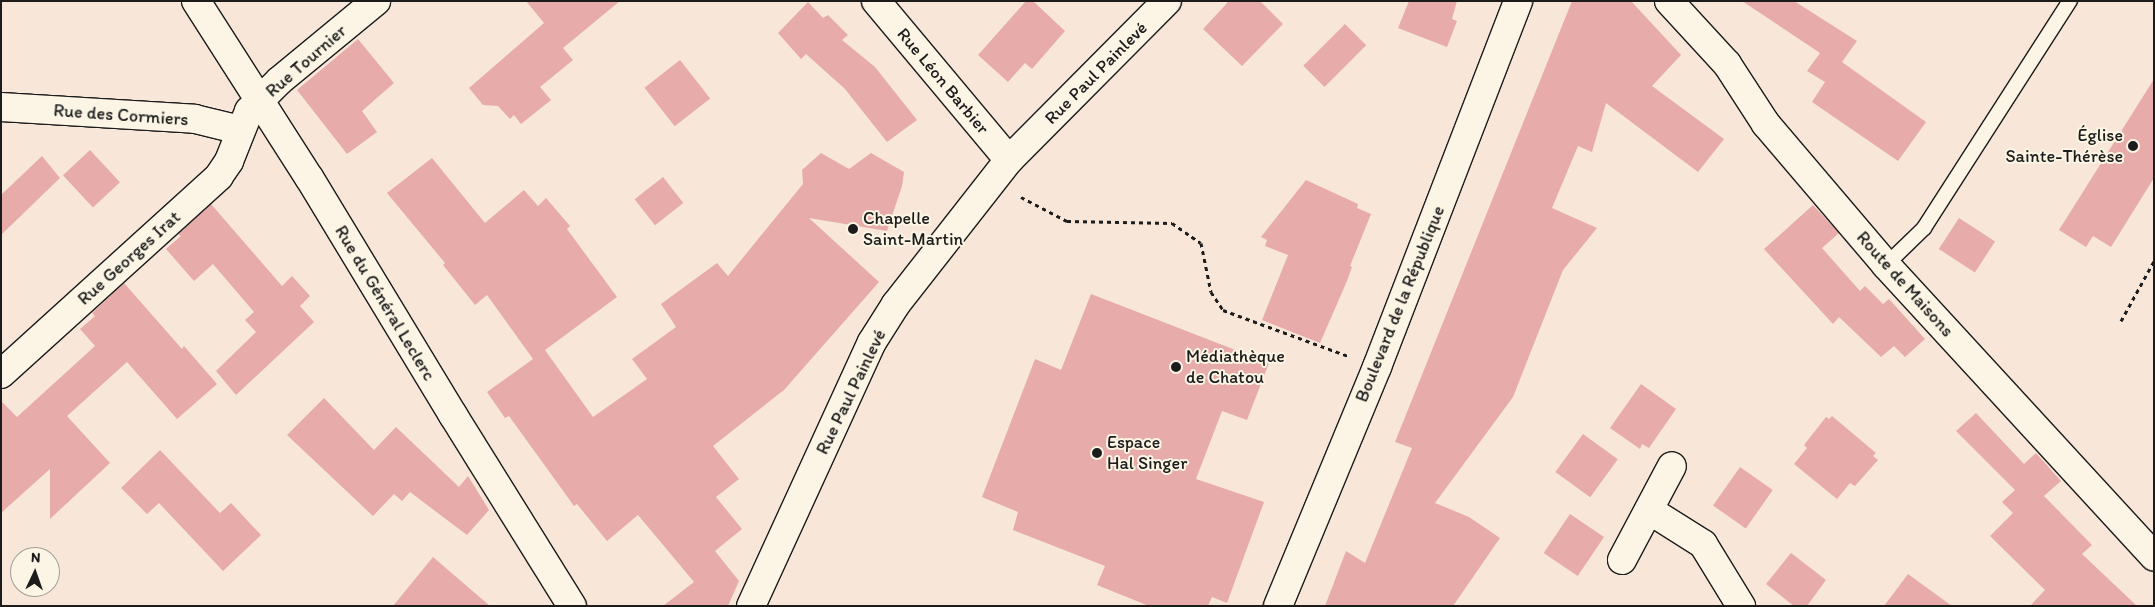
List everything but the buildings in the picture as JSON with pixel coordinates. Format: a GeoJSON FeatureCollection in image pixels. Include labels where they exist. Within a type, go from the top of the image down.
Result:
{"type":"FeatureCollection","features":[{"type":"Feature","properties":{"kind":"street","name":"Rue du Général Leclerc"},"geometry":{"type":"LineString","coordinates":[[196,1],[310,178],[458,423],[572,606]]}},
{"type":"Feature","properties":{"kind":"street","name":"Rue Tournier"},"geometry":{"type":"LineString","coordinates":[[240,130],[249,111],[279,81],[376,1]]}},
{"type":"Feature","properties":{"kind":"street","name":"Rue Léon Barbier"},"geometry":{"type":"LineString","coordinates":[[876,1],[1009,160]]}},
{"type":"Feature","properties":{"kind":"street","name":"Rue Paul Painlevé"},"geometry":{"type":"LineString","coordinates":[[752,606],[872,342],[896,304],[1009,160],[1167,1]]}},
{"type":"Feature","properties":{"kind":"street","name":"Boulevard de la République"},"geometry":{"type":"LineString","coordinates":[[1278,606],[1376,367],[1518,1]]}},
{"type":"Feature","properties":{"kind":"street","name":"Route de Maisons"},"geometry":{"type":"LineString","coordinates":[[1670,1],[1727,64],[1766,124],[1886,265],[2154,556]]}},
{"type":"Feature","properties":{"kind":"street","name":"Rue des Cormiers"},"geometry":{"type":"LineString","coordinates":[[1,107],[195,119],[240,130]]}},
{"type":"Feature","properties":{"kind":"street","name":"Rue Georges Irat"},"geometry":{"type":"LineString","coordinates":[[1,374],[219,176],[229,161],[240,130]]}},
{"type":"Feature","properties":{"kind":"street"},"geometry":{"type":"LineString","coordinates":[[1622,560],[1672,466]]}},
{"type":"Feature","properties":{"kind":"street"},"geometry":{"type":"LineString","coordinates":[[1650,510],[1703,544],[1741,606]]}},
{"type":"Feature","properties":{"kind":"lane"},"geometry":{"type":"LineString","coordinates":[[1886,265],[1924,228],[2070,1]]}},
{"type":"Feature","properties":{"kind":"path"},"geometry":{"type":"LineString","coordinates":[[992,182],[1067,221],[1172,223],[1201,243],[1211,292],[1223,310],[1376,367]]}},
{"type":"Feature","properties":{"kind":"path"},"geometry":{"type":"LineString","coordinates":[[2121,321],[2154,261]]}},
{"type":"Feature","properties":{"kind":"place","name":"Église Sainte-Thérèse"},"geometry":{"type":"Point","coordinates":[2133,146]}},
{"type":"Feature","properties":{"kind":"place","name":"Chapelle Saint-Martin"},"geometry":{"type":"Point","coordinates":[853,229]}},
{"type":"Feature","properties":{"kind":"place","name":"Médiathèque de Chatou"},"geometry":{"type":"Point","coordinates":[1176,367]}},
{"type":"Feature","properties":{"kind":"place","name":"Espace Hal Singer"},"geometry":{"type":"Point","coordinates":[1097,453]}}]}
